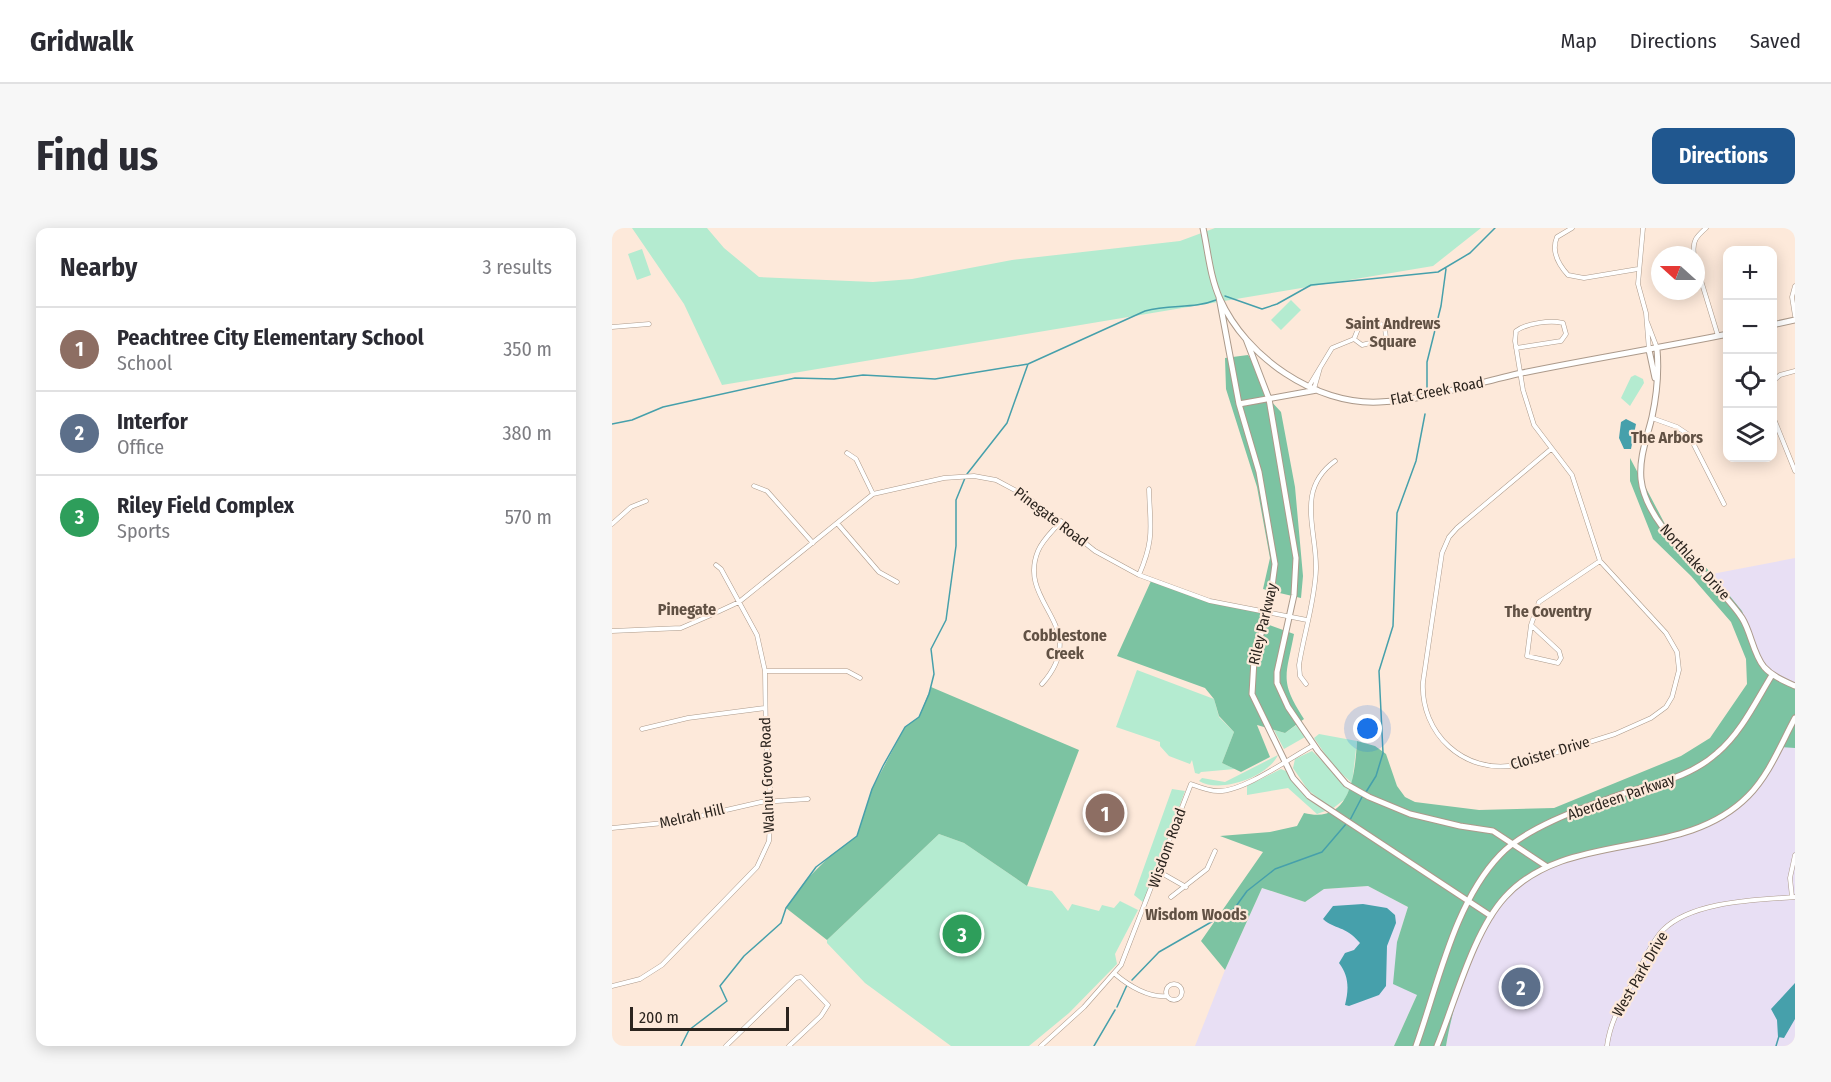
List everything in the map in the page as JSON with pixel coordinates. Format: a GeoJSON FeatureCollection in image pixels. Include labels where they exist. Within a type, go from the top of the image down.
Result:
{"type":"FeatureCollection","features":[{"type":"Feature","properties":{"kind":"street","name":"Flat Creek Road"},"geometry":{"type":"LineString","coordinates":[[1203,228],[1219,297],[1246,339],[1278,369],[1313,388],[1360,401],[1397,401],[1521,374],[1723,335]]}},
{"type":"Feature","properties":{"kind":"street"},"geometry":{"type":"LineString","coordinates":[[1572,228],[1557,237],[1555,247],[1556,258],[1568,274],[1584,278],[1638,269]]}},
{"type":"Feature","properties":{"kind":"street","name":"Northlake Drive"},"geometry":{"type":"LineString","coordinates":[[1642,228],[1638,269],[1639,292],[1657,349],[1657,382],[1652,418],[1641,457],[1641,480],[1656,517],[1669,536],[1732,604],[1747,628],[1763,666],[1773,675],[1795,686]]}},
{"type":"Feature","properties":{"kind":"street"},"geometry":{"type":"LineString","coordinates":[[1692,246],[1695,238],[1706,228]]}},
{"type":"Feature","properties":{"kind":"street"},"geometry":{"type":"LineString","coordinates":[[1777,324],[1795,318],[1792,297],[1795,288]]}},
{"type":"Feature","properties":{"kind":"street"},"geometry":{"type":"LineString","coordinates":[[1705,293],[1718,336]]}},
{"type":"Feature","properties":{"kind":"street","name":"Riley Parkway"},"geometry":{"type":"LineString","coordinates":[[1219,297],[1239,404],[1259,472],[1274,552],[1275,573],[1254,660],[1252,694],[1285,761],[1299,786],[1308,795],[1491,916]]}},
{"type":"Feature","properties":{"kind":"street","name":"Northlake Drive"},"geometry":{"type":"LineString","coordinates":[[1647,321],[1649,350],[1657,382]]}},
{"type":"Feature","properties":{"kind":"street"},"geometry":{"type":"LineString","coordinates":[[1239,404],[1313,388],[1320,367],[1332,348],[1354,339],[1358,329],[1379,322],[1383,323],[1387,331],[1386,339],[1362,345],[1354,339]]}},
{"type":"Feature","properties":{"kind":"street"},"geometry":{"type":"LineString","coordinates":[[1549,322],[1563,323],[1566,327],[1566,334],[1561,341],[1516,348],[1516,331],[1521,327],[1549,322]]}},
{"type":"Feature","properties":{"kind":"street"},"geometry":{"type":"LineString","coordinates":[[612,327],[649,324]]}},
{"type":"Feature","properties":{"kind":"street","name":"Riley Parkway"},"geometry":{"type":"LineString","coordinates":[[1246,339],[1269,399],[1296,558],[1296,584],[1277,672],[1277,683],[1288,707],[1340,778],[1369,797],[1433,820],[1493,831],[1546,866]]}},
{"type":"Feature","properties":{"kind":"street","name":"Cloister Drive"},"geometry":{"type":"LineString","coordinates":[[1516,348],[1529,414],[1572,475],[1600,561],[1666,633],[1677,652],[1678,679],[1666,706],[1642,723],[1516,765],[1496,767],[1478,764],[1448,747],[1429,719],[1423,690],[1444,546],[1464,520],[1551,448]]}},
{"type":"Feature","properties":{"kind":"street"},"geometry":{"type":"LineString","coordinates":[[1777,378],[1795,371]]}},
{"type":"Feature","properties":{"kind":"street"},"geometry":{"type":"LineString","coordinates":[[1652,418],[1677,427],[1689,435],[1724,504]]}},
{"type":"Feature","properties":{"kind":"street"},"geometry":{"type":"LineString","coordinates":[[1777,424],[1795,471]]}},
{"type":"Feature","properties":{"kind":"street"},"geometry":{"type":"LineString","coordinates":[[847,453],[856,459],[873,494]]}},
{"type":"Feature","properties":{"kind":"street"},"geometry":{"type":"LineString","coordinates":[[1306,684],[1300,676],[1299,665],[1316,567],[1310,503],[1326,468],[1335,461]]}},
{"type":"Feature","properties":{"kind":"street","name":"Pinegate Road"},"geometry":{"type":"LineString","coordinates":[[612,632],[681,628],[739,602],[873,494],[909,485],[970,476],[996,480],[1012,488],[1061,521],[1095,551],[1139,575],[1203,599],[1307,620]]}},
{"type":"Feature","properties":{"kind":"street"},"geometry":{"type":"LineString","coordinates":[[754,486],[766,492],[813,543]]}},
{"type":"Feature","properties":{"kind":"street"},"geometry":{"type":"LineString","coordinates":[[1139,575],[1151,542],[1149,489]]}},
{"type":"Feature","properties":{"kind":"street"},"geometry":{"type":"LineString","coordinates":[[612,524],[631,507],[646,501]]}},
{"type":"Feature","properties":{"kind":"street"},"geometry":{"type":"LineString","coordinates":[[1042,684],[1056,667],[1062,643],[1033,570],[1042,542],[1061,521]]}},
{"type":"Feature","properties":{"kind":"street"},"geometry":{"type":"LineString","coordinates":[[837,523],[879,572],[897,582]]}},
{"type":"Feature","properties":{"kind":"street"},"geometry":{"type":"LineString","coordinates":[[1531,625],[1559,651],[1561,658],[1558,663],[1527,656],[1531,625],[1539,602],[1600,561]]}},
{"type":"Feature","properties":{"kind":"street","name":"Walnut Grove Road"},"geometry":{"type":"LineString","coordinates":[[612,986],[640,979],[654,971],[757,867],[769,841],[771,800],[765,671],[757,635],[721,569],[716,566]]}},
{"type":"Feature","properties":{"kind":"street"},"geometry":{"type":"LineString","coordinates":[[765,671],[848,671],[860,678]]}},
{"type":"Feature","properties":{"kind":"street","name":"Aberdeen Parkway"},"geometry":{"type":"LineString","coordinates":[[1416,1046],[1456,924],[1467,902],[1500,855],[1547,824],[1613,797],[1673,780],[1697,768],[1717,754],[1730,740],[1773,675]]}},
{"type":"Feature","properties":{"kind":"street"},"geometry":{"type":"LineString","coordinates":[[642,729],[688,718],[765,708]]}},
{"type":"Feature","properties":{"kind":"street"},"geometry":{"type":"LineString","coordinates":[[1437,1046],[1479,937],[1505,897],[1546,866],[1578,856],[1662,839],[1717,820],[1736,808],[1760,782],[1795,718]]}},
{"type":"Feature","properties":{"kind":"street","name":"Wisdom Road"},"geometry":{"type":"LineString","coordinates":[[1041,1046],[1084,1007],[1115,974],[1126,954],[1191,784],[1211,791],[1230,790],[1252,781],[1314,745]]}},
{"type":"Feature","properties":{"kind":"street","name":"Melrah Hill"},"geometry":{"type":"LineString","coordinates":[[612,828],[674,822],[771,800],[808,799]]}},
{"type":"Feature","properties":{"kind":"street"},"geometry":{"type":"LineString","coordinates":[[1171,897],[1207,868],[1215,851]]}},
{"type":"Feature","properties":{"kind":"street"},"geometry":{"type":"LineString","coordinates":[[1793,897],[1790,878],[1795,855]]}},
{"type":"Feature","properties":{"kind":"street"},"geometry":{"type":"LineString","coordinates":[[1158,871],[1186,887]]}},
{"type":"Feature","properties":{"kind":"street","name":"West Park Drive"},"geometry":{"type":"LineString","coordinates":[[1607,1046],[1609,1030],[1618,1010],[1662,931],[1681,916],[1702,908],[1793,897]]}},
{"type":"Feature","properties":{"kind":"street"},"geometry":{"type":"LineString","coordinates":[[1115,974],[1156,997],[1167,996],[1176,999],[1180,996],[1181,989],[1175,984],[1170,985],[1166,991],[1167,996]]}},
{"type":"Feature","properties":{"kind":"street"},"geometry":{"type":"LineString","coordinates":[[726,1046],[796,978],[801,977],[828,1005],[821,1016],[789,1046]]}},
{"type":"Feature","properties":{"kind":"shaded area"},"geometry":{"type":"Polygon","coordinates":[[[1795,558],[1795,685],[1763,666],[1712,574],[1795,558]]]}},
{"type":"Feature","properties":{"kind":"shaded area"},"geometry":{"type":"Polygon","coordinates":[[[1795,718],[1795,1046],[1446,1046],[1452,1009],[1480,937],[1491,916],[1524,881],[1795,718]]]}},
{"type":"Feature","properties":{"kind":"shaded area"},"geometry":{"type":"Polygon","coordinates":[[[1368,886],[1408,907],[1397,942],[1417,995],[1394,1046],[1195,1046],[1225,970],[1262,888],[1305,902],[1324,889],[1368,886]]]}},
{"type":"Feature","properties":{"kind":"green space"},"geometry":{"type":"Polygon","coordinates":[[[632,228],[707,228],[724,248],[759,277],[873,282],[912,279],[1012,260],[1180,241],[1215,228],[1481,228],[1433,266],[722,385],[684,304],[632,228]]]}},
{"type":"Feature","properties":{"kind":"green space"},"geometry":{"type":"Polygon","coordinates":[[[642,249],[651,275],[637,280],[628,254],[642,249]]]}},
{"type":"Feature","properties":{"kind":"green space"},"geometry":{"type":"Polygon","coordinates":[[[1291,300],[1301,310],[1281,330],[1271,320],[1291,300]]]}},
{"type":"Feature","properties":{"kind":"green space"},"geometry":{"type":"Polygon","coordinates":[[[1248,355],[1256,367],[1269,399],[1281,412],[1295,487],[1303,576],[1301,598],[1263,589],[1270,558],[1257,487],[1226,389],[1225,358],[1248,355]]]}},
{"type":"Feature","properties":{"kind":"green space"},"geometry":{"type":"Polygon","coordinates":[[[1635,375],[1643,379],[1644,383],[1630,406],[1621,398],[1631,377],[1635,375]]]}},
{"type":"Feature","properties":{"kind":"green space"},"geometry":{"type":"Polygon","coordinates":[[[1630,458],[1666,526],[1712,574],[1742,611],[1763,666],[1795,685],[1795,748],[1780,747],[1746,798],[1730,811],[1711,821],[1691,829],[1547,866],[1526,878],[1508,896],[1478,943],[1457,997],[1446,1046],[1394,1046],[1417,995],[1393,984],[1397,942],[1408,907],[1368,886],[1324,889],[1305,902],[1262,888],[1225,970],[1201,941],[1263,852],[1220,836],[1270,832],[1297,826],[1304,813],[1320,815],[1332,811],[1341,804],[1352,781],[1357,741],[1375,746],[1386,754],[1397,786],[1405,797],[1415,802],[1479,810],[1554,808],[1681,756],[1710,738],[1747,684],[1746,659],[1731,622],[1691,576],[1653,539],[1630,481],[1630,458]]]}},
{"type":"Feature","properties":{"kind":"green space"},"geometry":{"type":"Polygon","coordinates":[[[1151,581],[1203,599],[1267,611],[1264,623],[1294,634],[1287,678],[1291,695],[1304,719],[1285,733],[1257,725],[1270,757],[1241,772],[1222,763],[1234,732],[1219,716],[1214,699],[1205,688],[1117,656],[1151,581]]]}},
{"type":"Feature","properties":{"kind":"green space"},"geometry":{"type":"Polygon","coordinates":[[[1137,670],[1214,699],[1219,717],[1234,732],[1222,763],[1235,769],[1195,773],[1192,760],[1190,764],[1169,756],[1160,746],[1160,742],[1116,727],[1137,670]]]}},
{"type":"Feature","properties":{"kind":"green space"},"geometry":{"type":"Polygon","coordinates":[[[931,687],[1079,750],[1027,886],[964,843],[939,834],[827,940],[786,908],[806,880],[831,855],[857,836],[872,789],[905,727],[919,717],[931,687]]]}},
{"type":"Feature","properties":{"kind":"green space"},"geometry":{"type":"Polygon","coordinates":[[[1298,724],[1305,737],[1284,749],[1274,730],[1285,733],[1298,724]]]}},
{"type":"Feature","properties":{"kind":"green space"},"geometry":{"type":"Polygon","coordinates":[[[1319,734],[1357,741],[1352,783],[1334,767],[1314,738],[1319,734]]]}},
{"type":"Feature","properties":{"kind":"green space"},"geometry":{"type":"Polygon","coordinates":[[[1312,751],[1350,788],[1345,799],[1332,809],[1308,790],[1293,768],[1295,759],[1312,751]]]}},
{"type":"Feature","properties":{"kind":"green space"},"geometry":{"type":"Polygon","coordinates":[[[1278,755],[1273,763],[1264,770],[1243,781],[1219,786],[1199,781],[1202,778],[1225,782],[1278,755]]]}},
{"type":"Feature","properties":{"kind":"green space"},"geometry":{"type":"Polygon","coordinates":[[[1281,769],[1288,772],[1301,792],[1328,810],[1317,814],[1288,788],[1247,795],[1247,786],[1281,769]]]}},
{"type":"Feature","properties":{"kind":"green space"},"geometry":{"type":"Polygon","coordinates":[[[1172,789],[1185,791],[1144,903],[1134,895],[1172,789]]]}},
{"type":"Feature","properties":{"kind":"green space"},"geometry":{"type":"Polygon","coordinates":[[[939,834],[964,843],[1027,886],[1052,891],[1068,911],[1072,904],[1099,911],[1102,905],[1114,908],[1120,901],[1138,910],[1115,954],[1117,964],[1069,1013],[1029,1046],[951,1046],[865,983],[827,943],[827,940],[939,834]]]}},
{"type":"Feature","properties":{"kind":"water"},"geometry":{"type":"Polygon","coordinates":[[[1626,419],[1636,424],[1631,449],[1624,449],[1619,438],[1621,422],[1626,419]]]}},
{"type":"Feature","properties":{"kind":"water"},"geometry":{"type":"Polygon","coordinates":[[[1363,904],[1387,908],[1395,915],[1396,923],[1387,946],[1386,986],[1379,995],[1349,1006],[1345,1005],[1346,978],[1339,963],[1345,953],[1354,950],[1360,943],[1350,933],[1323,919],[1333,906],[1363,904]]]}},
{"type":"Feature","properties":{"kind":"water"},"geometry":{"type":"Polygon","coordinates":[[[1795,983],[1795,1019],[1784,1038],[1778,1037],[1777,1020],[1771,1009],[1795,983]]]}},
{"type":"Feature","properties":{"kind":"waterway"},"geometry":{"type":"LineString","coordinates":[[1225,296],[1262,309],[1277,304],[1311,285],[1438,272],[1470,253],[1495,228]]}},
{"type":"Feature","properties":{"kind":"waterway"},"geometry":{"type":"LineString","coordinates":[[1427,391],[1427,362],[1441,306],[1446,269]]}},
{"type":"Feature","properties":{"kind":"waterway"},"geometry":{"type":"LineString","coordinates":[[612,424],[632,420],[663,407],[795,378],[834,379],[863,375],[935,379],[1028,364],[1145,311],[1199,305],[1216,300]]}},
{"type":"Feature","properties":{"kind":"waterway"},"geometry":{"type":"LineString","coordinates":[[967,474],[1007,423],[1028,364]]}},
{"type":"Feature","properties":{"kind":"waterway"},"geometry":{"type":"LineString","coordinates":[[1366,792],[1376,776],[1383,753],[1379,671],[1393,626],[1397,513],[1416,461],[1425,414]]}},
{"type":"Feature","properties":{"kind":"waterway"},"geometry":{"type":"LineString","coordinates":[[681,1046],[689,1030],[727,1001],[720,986],[744,956],[781,923],[786,908],[816,867],[857,836],[872,789],[883,766],[905,727],[919,717],[929,694],[934,674],[931,649],[946,620],[956,546],[956,500],[965,478]]}},
{"type":"Feature","properties":{"kind":"waterway"},"geometry":{"type":"LineString","coordinates":[[1350,820],[1362,797]]}},
{"type":"Feature","properties":{"kind":"waterway"},"geometry":{"type":"LineString","coordinates":[[1132,980],[1159,952],[1234,909],[1247,891],[1275,869],[1322,852],[1346,824]]}},
{"type":"Feature","properties":{"kind":"waterway"},"geometry":{"type":"LineString","coordinates":[[1117,1007],[1127,985]]}},
{"type":"Feature","properties":{"kind":"waterway"},"geometry":{"type":"LineString","coordinates":[[1094,1046],[1115,1010]]}},
{"type":"Feature","properties":{"kind":"waterway"},"geometry":{"type":"LineString","coordinates":[[1776,1046],[1779,1036]]}},
{"type":"Feature","properties":{"kind":"place","name":"Peachtree City Elementary School"},"geometry":{"type":"Point","coordinates":[1105,813]}},
{"type":"Feature","properties":{"kind":"place","name":"Riley Field Complex"},"geometry":{"type":"Point","coordinates":[962,934]}},
{"type":"Feature","properties":{"kind":"place","name":"Interfor"},"geometry":{"type":"Point","coordinates":[1521,987]}},
{"type":"Feature","properties":{"kind":"district","name":"Saint Andrews Square"},"geometry":{"type":"Point","coordinates":[1393,332]}},
{"type":"Feature","properties":{"kind":"district","name":"The Arbors"},"geometry":{"type":"Point","coordinates":[1667,437]}},
{"type":"Feature","properties":{"kind":"district","name":"Pinegate"},"geometry":{"type":"Point","coordinates":[687,609]}},
{"type":"Feature","properties":{"kind":"district","name":"The Coventry"},"geometry":{"type":"Point","coordinates":[1548,611]}},
{"type":"Feature","properties":{"kind":"district","name":"Cobblestone Creek"},"geometry":{"type":"Point","coordinates":[1065,644]}},
{"type":"Feature","properties":{"kind":"district","name":"Wisdom Woods"},"geometry":{"type":"Point","coordinates":[1196,914]}}]}
